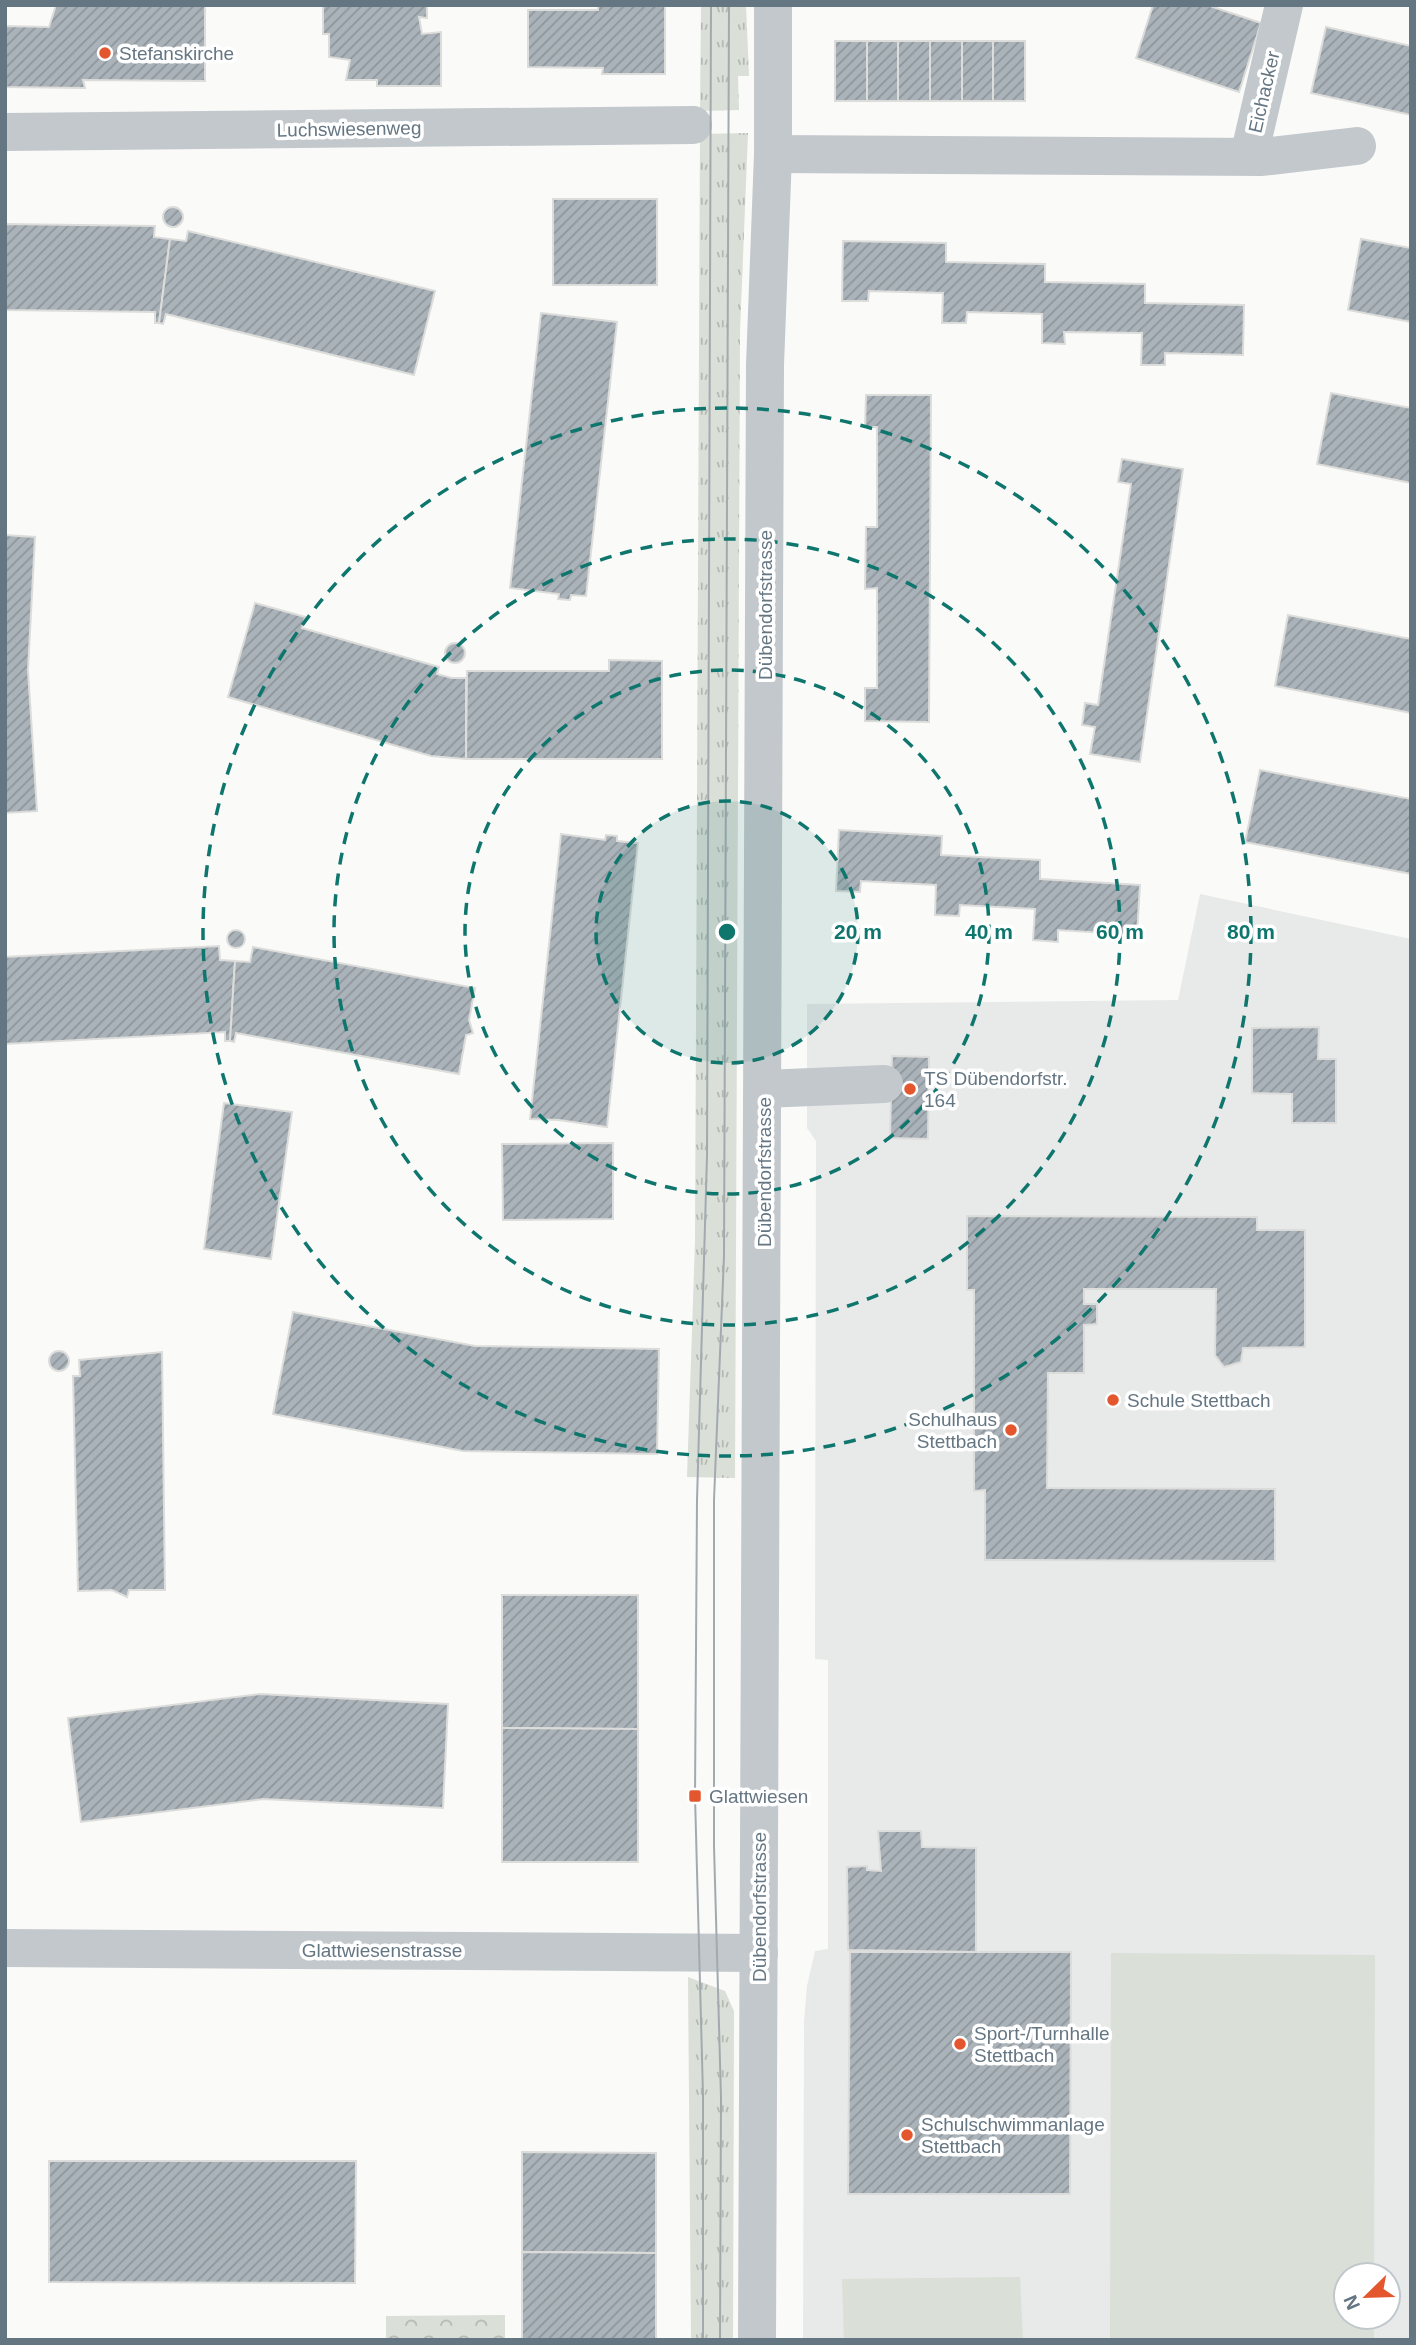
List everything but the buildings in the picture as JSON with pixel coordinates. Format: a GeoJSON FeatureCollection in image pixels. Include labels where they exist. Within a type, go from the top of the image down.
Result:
{"type":"FeatureCollection","features":[{"type":"Feature","properties":{"kind":"street","name":"Dübendorfstrasse"},"geometry":{"type":"LineString","coordinates":[[757,2340],[765,365],[773,154],[773,5]]}},
{"type":"Feature","properties":{"kind":"street","name":"Eichacker"},"geometry":{"type":"LineString","coordinates":[[1284,5],[1249,156],[1357,146]]}},
{"type":"Feature","properties":{"kind":"street","name":"Luchswiesenweg"},"geometry":{"type":"LineString","coordinates":[[5,132],[692,124]]}},
{"type":"Feature","properties":{"kind":"street"},"geometry":{"type":"LineString","coordinates":[[773,154],[1249,156]]}},
{"type":"Feature","properties":{"kind":"street"},"geometry":{"type":"LineString","coordinates":[[764,1089],[884,1084]]}},
{"type":"Feature","properties":{"kind":"street","name":"Glattwiesenstrasse"},"geometry":{"type":"LineString","coordinates":[[5,1948],[759,1953]]}},
{"type":"Feature","properties":{"kind":"shaded area","name":"Schule Stettbach"},"geometry":{"type":"Polygon","coordinates":[[[1200,894],[1411,939],[1411,2340],[803,2340],[804,2021],[807,1986],[815,1951],[828,1949],[828,1660],[815,1659],[816,1141],[807,1128],[807,1004],[1178,1000],[1200,894]]]}},
{"type":"Feature","properties":{"kind":"green space"},"geometry":{"type":"Polygon","coordinates":[[[701,5],[746,5],[749,76],[738,76],[739,110],[700,111],[701,5]]]}},
{"type":"Feature","properties":{"kind":"green space"},"geometry":{"type":"Polygon","coordinates":[[[748,133],[740,332],[735,1478],[687,1477],[695,1242],[700,134],[748,133]]]}},
{"type":"Feature","properties":{"kind":"green space"},"geometry":{"type":"Polygon","coordinates":[[[1111,1953],[1375,1955],[1374,2261],[1332,2261],[1332,2331],[1374,2331],[1374,2340],[1110,2340],[1111,1953]]]}},
{"type":"Feature","properties":{"kind":"green space"},"geometry":{"type":"Polygon","coordinates":[[[688,1977],[725,1991],[734,2011],[733,2340],[691,2340],[688,1977]]]}},
{"type":"Feature","properties":{"kind":"green space"},"geometry":{"type":"Polygon","coordinates":[[[1020,2277],[1023,2340],[844,2340],[842,2279],[1020,2277]]]}},
{"type":"Feature","properties":{"kind":"green space"},"geometry":{"type":"Polygon","coordinates":[[[505,2315],[505,2340],[386,2340],[386,2316],[505,2315]]]}},
{"type":"Feature","properties":{"kind":"tram line"},"geometry":{"type":"LineString","coordinates":[[703,2340],[703,2095],[695,1796],[697,1500],[707,1156],[711,5]]}},
{"type":"Feature","properties":{"kind":"tram line"},"geometry":{"type":"LineString","coordinates":[[720,2340],[721,2098],[714,1846],[714,1500],[724,1256],[729,5]]}},
{"type":"Feature","properties":{"kind":"place","name":"Stefanskirche"},"geometry":{"type":"Point","coordinates":[105,53]}},
{"type":"Feature","properties":{"kind":"place","name":"TS Dübendorfstr. 164"},"geometry":{"type":"Point","coordinates":[910,1089]}},
{"type":"Feature","properties":{"kind":"place","name":"Schule Stettbach"},"geometry":{"type":"Point","coordinates":[1113,1400]}},
{"type":"Feature","properties":{"kind":"place","name":"Schulhaus Stettbach"},"geometry":{"type":"Point","coordinates":[1011,1430]}},
{"type":"Feature","properties":{"kind":"place","name":"Glattwiesen"},"geometry":{"type":"Point","coordinates":[695,1796]}},
{"type":"Feature","properties":{"kind":"place","name":"Sport-/Turnhalle Stettbach"},"geometry":{"type":"Point","coordinates":[960,2044]}},
{"type":"Feature","properties":{"kind":"place","name":"Schulschwimmanlage Stettbach"},"geometry":{"type":"Point","coordinates":[907,2135]}}]}
